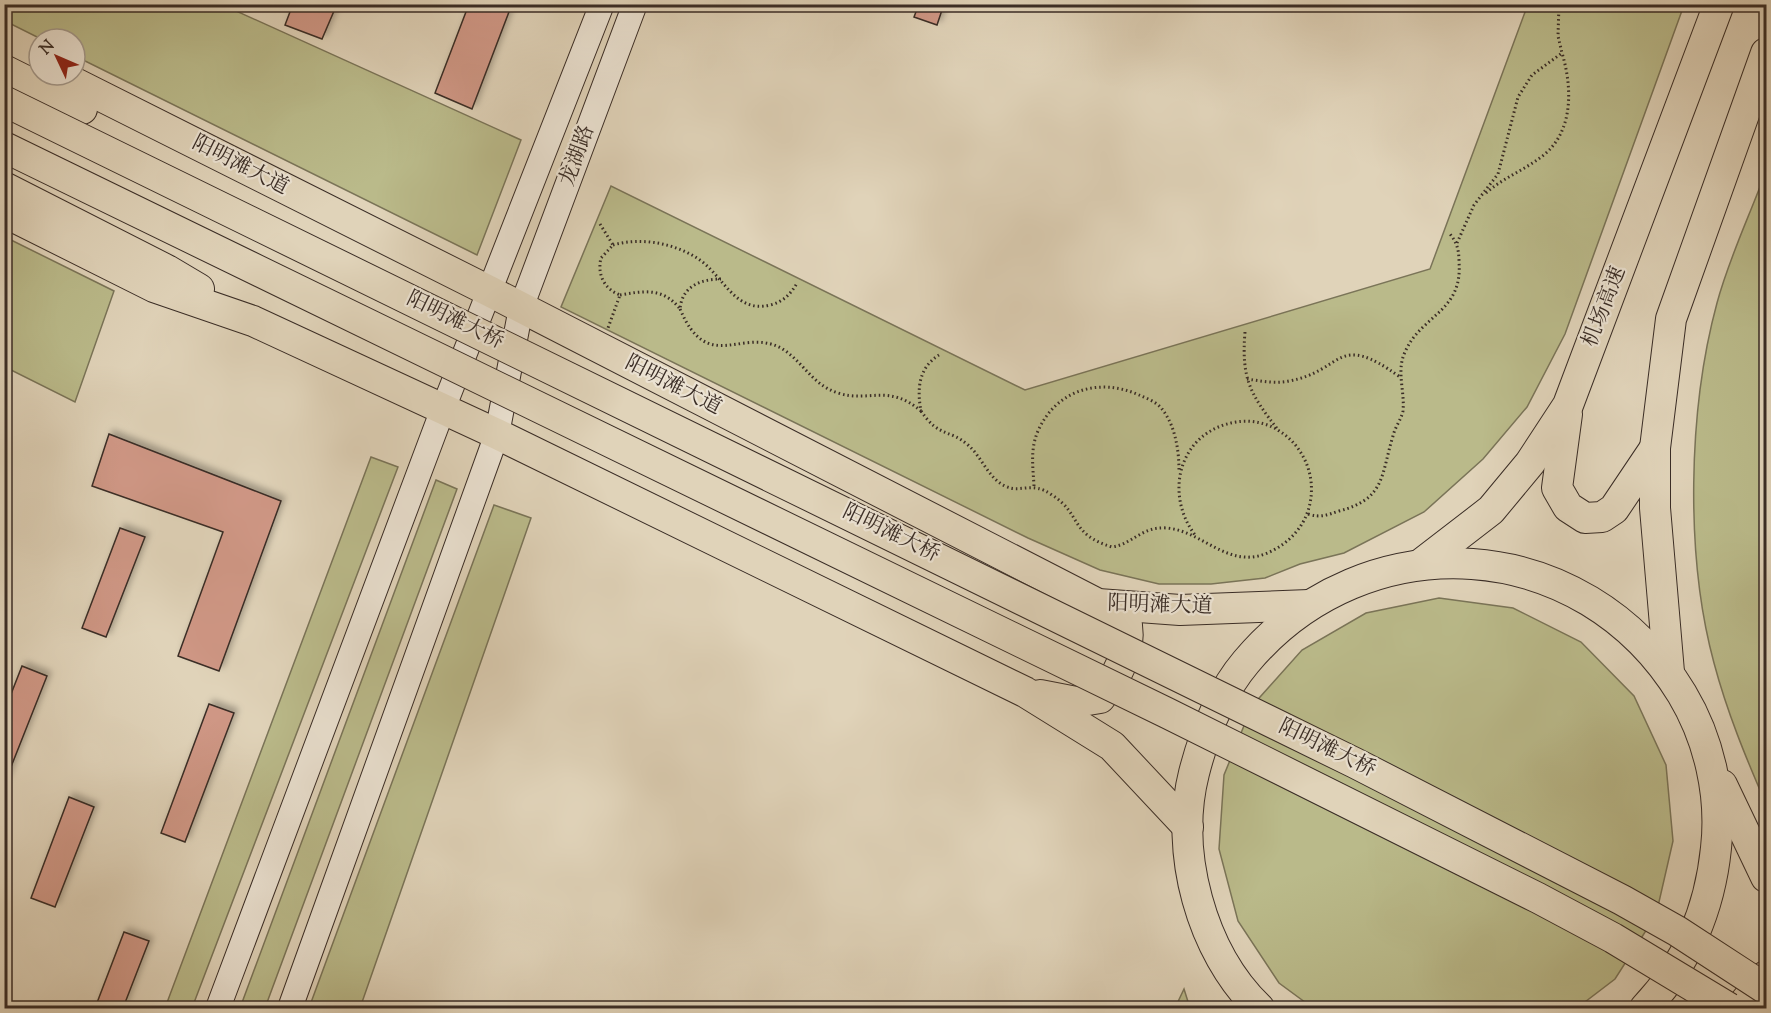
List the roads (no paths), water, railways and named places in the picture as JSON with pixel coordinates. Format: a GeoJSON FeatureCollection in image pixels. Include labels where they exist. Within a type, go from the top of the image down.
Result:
{"type":"FeatureCollection","features":[{"type":"Feature","properties":{"kind":"highway","name":"机场高速"},"geometry":{"type":"LineString","coordinates":[[1421,564],[1491,510],[1530,464],[1568,405],[1719,4]]}},
{"type":"Feature","properties":{"kind":"highway"},"geometry":{"type":"LineString","coordinates":[[4,48],[27,59]]}},
{"type":"Feature","properties":{"kind":"highway"},"geometry":{"type":"LineString","coordinates":[[1669,672],[1655,508],[1655,448],[1671,320],[1767,53]]}},
{"type":"Feature","properties":{"kind":"highway"},"geometry":{"type":"LineString","coordinates":[[4,70],[230,181],[399,246]]}},
{"type":"Feature","properties":{"kind":"highway","name":"阳明滩大道"},"geometry":{"type":"LineString","coordinates":[[83,87],[491,292],[1098,604],[1180,610],[1309,605]]}},
{"type":"Feature","properties":{"kind":"highway","name":"阳明滩大桥"},"geometry":{"type":"LineString","coordinates":[[4,101],[1366,768],[1622,900],[1696,942],[1767,989]]}},
{"type":"Feature","properties":{"kind":"highway","name":"阳明滩大桥"},"geometry":{"type":"LineString","coordinates":[[4,147],[1167,713],[1538,898],[1613,938],[1729,1008]]}},
{"type":"Feature","properties":{"kind":"highway"},"geometry":{"type":"LineString","coordinates":[[4,187],[167,270],[253,321],[497,434],[1025,692],[1112,746],[1188,827]]}},
{"type":"Feature","properties":{"kind":"highway"},"geometry":{"type":"LineString","coordinates":[[4,212],[154,287],[253,321]]}},
{"type":"Feature","properties":{"kind":"highway"},"geometry":{"type":"LineString","coordinates":[[1568,405],[1557,488],[1568,507],[1585,518],[1602,517],[1614,509],[1655,448]]}},
{"type":"Feature","properties":{"kind":"highway"},"geometry":{"type":"LineString","coordinates":[[1259,1008],[1231,973],[1212,939],[1199,903],[1191,866],[1188,827],[1192,784],[1197,762],[1220,701],[1245,664],[1274,632],[1309,605],[1363,578],[1421,564],[1456,562],[1491,565],[1526,572],[1560,584],[1591,600],[1620,621],[1646,645],[1669,672],[1690,707],[1737,821],[1767,877]]}},
{"type":"Feature","properties":{"kind":"highway"},"geometry":{"type":"LineString","coordinates":[[1025,692],[1076,702],[1100,698],[1117,676],[1129,642],[1127,625],[1098,604]]}},
{"type":"Feature","properties":{"kind":"highway"},"geometry":{"type":"LineString","coordinates":[[1645,1008],[1659,994],[1684,957],[1702,917],[1714,875],[1718,832],[1715,788],[1705,746]]}},
{"type":"Feature","properties":{"kind":"highway"},"geometry":{"type":"LineString","coordinates":[[1231,973],[1234,1008]]}},
{"type":"Feature","properties":{"kind":"highway"},"geometry":{"type":"LineString","coordinates":[[1740,1008],[1767,976]]}},
{"type":"Feature","properties":{"kind":"main road","name":"龙湖路"},"geometry":{"type":"LineString","coordinates":[[218,1008],[443,409],[491,292],[602,4]]}},
{"type":"Feature","properties":{"kind":"main road","name":"龙湖路"},"geometry":{"type":"LineString","coordinates":[[290,1008],[497,434],[521,308],[635,4]]}}]}
